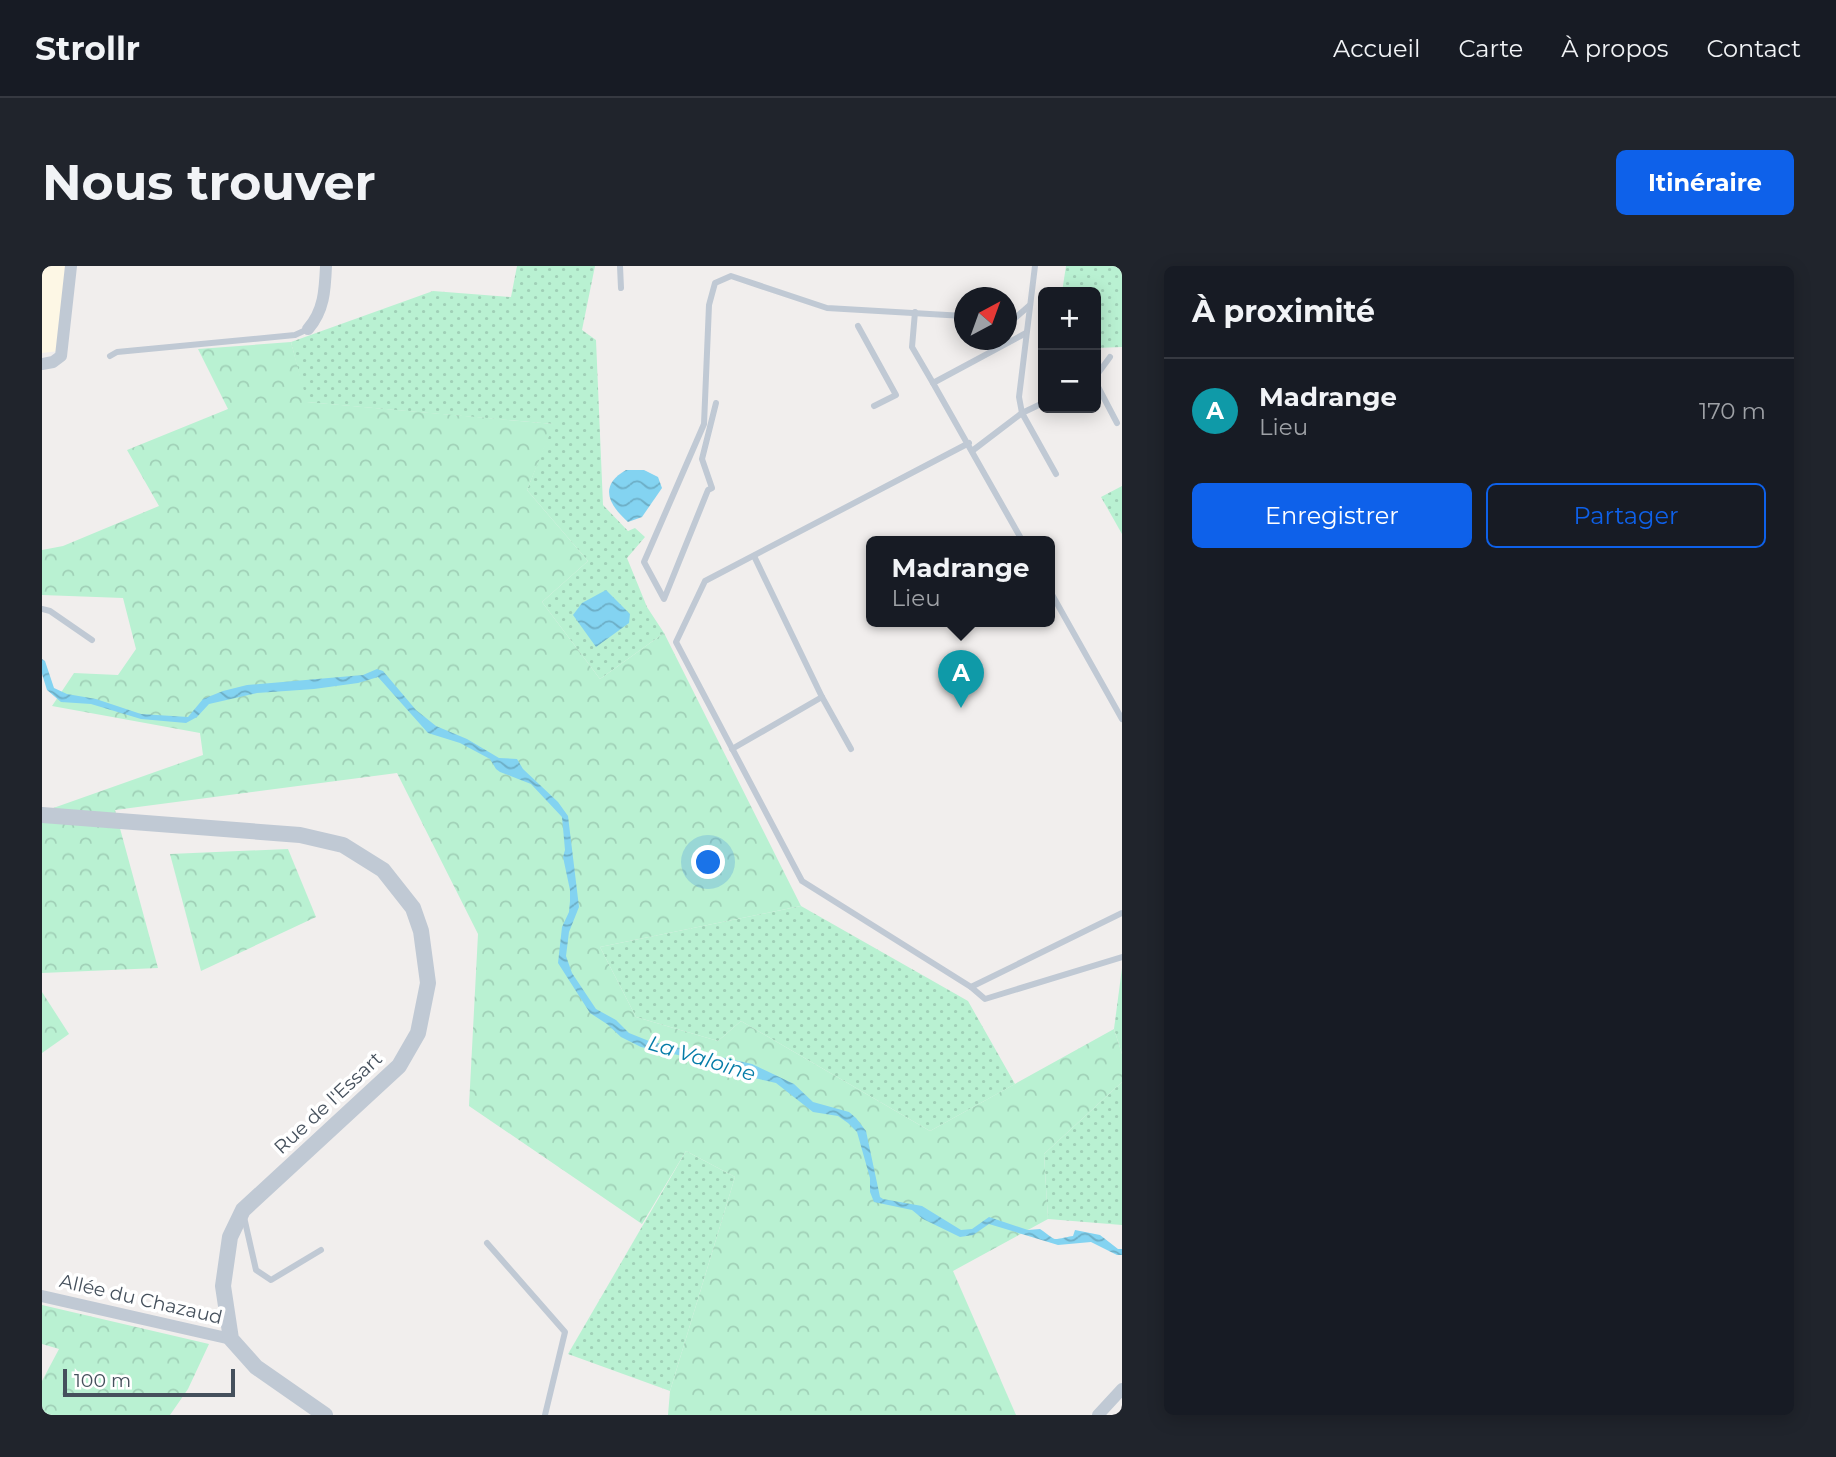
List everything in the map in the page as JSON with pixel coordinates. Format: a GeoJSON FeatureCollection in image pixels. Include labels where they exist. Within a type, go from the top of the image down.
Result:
{"type":"FeatureCollection","features":[{"type":"Feature","properties":{"kind":"street"},"geometry":{"type":"LineString","coordinates":[[42,364],[61,356],[71,266]]}},
{"type":"Feature","properties":{"kind":"street"},"geometry":{"type":"LineString","coordinates":[[308,330],[317,319],[324,298],[326,266]]}},
{"type":"Feature","properties":{"kind":"street","name":"Rue de l'Essart"},"geometry":{"type":"LineString","coordinates":[[42,814],[300,835],[342,845],[383,870],[413,908],[421,931],[428,983],[418,1033],[399,1066],[243,1210],[230,1237],[223,1286],[231,1339]]}},
{"type":"Feature","properties":{"kind":"street","name":"Allée du Chazaud"},"geometry":{"type":"LineString","coordinates":[[42,1296],[231,1339]]}},
{"type":"Feature","properties":{"kind":"street"},"geometry":{"type":"LineString","coordinates":[[231,1339],[256,1367],[325,1415]]}},
{"type":"Feature","properties":{"kind":"street"},"geometry":{"type":"LineString","coordinates":[[1098,1415],[1122,1388]]}},
{"type":"Feature","properties":{"kind":"lane"},"geometry":{"type":"LineString","coordinates":[[620,266],[621,288]]}},
{"type":"Feature","properties":{"kind":"lane"},"geometry":{"type":"LineString","coordinates":[[1035,266],[1019,397],[1022,414],[1056,474]]}},
{"type":"Feature","properties":{"kind":"lane"},"geometry":{"type":"LineString","coordinates":[[716,403],[702,459],[712,488],[708,490],[664,599],[644,562],[704,424],[709,305],[715,284],[731,276],[827,308],[954,315]]}},
{"type":"Feature","properties":{"kind":"lane"},"geometry":{"type":"LineString","coordinates":[[1017,316],[1030,305]]}},
{"type":"Feature","properties":{"kind":"lane"},"geometry":{"type":"LineString","coordinates":[[915,312],[912,347],[1020,536]]}},
{"type":"Feature","properties":{"kind":"lane"},"geometry":{"type":"LineString","coordinates":[[858,326],[896,396],[874,406]]}},
{"type":"Feature","properties":{"kind":"lane"},"geometry":{"type":"LineString","coordinates":[[110,356],[117,352],[295,335],[308,330]]}},
{"type":"Feature","properties":{"kind":"lane"},"geometry":{"type":"LineString","coordinates":[[933,383],[1026,333]]}},
{"type":"Feature","properties":{"kind":"lane"},"geometry":{"type":"LineString","coordinates":[[1101,369],[1110,357]]}},
{"type":"Feature","properties":{"kind":"lane"},"geometry":{"type":"LineString","coordinates":[[1101,393],[1117,423]]}},
{"type":"Feature","properties":{"kind":"lane"},"geometry":{"type":"LineString","coordinates":[[972,451],[1022,414],[1038,406]]}},
{"type":"Feature","properties":{"kind":"lane"},"geometry":{"type":"LineString","coordinates":[[969,443],[705,581],[676,642],[802,881],[971,987],[985,999],[1122,957]]}},
{"type":"Feature","properties":{"kind":"lane"},"geometry":{"type":"LineString","coordinates":[[754,556],[822,696],[851,749]]}},
{"type":"Feature","properties":{"kind":"lane"},"geometry":{"type":"LineString","coordinates":[[1055,600],[1122,719]]}},
{"type":"Feature","properties":{"kind":"lane"},"geometry":{"type":"LineString","coordinates":[[42,610],[50,611],[92,640]]}},
{"type":"Feature","properties":{"kind":"lane"},"geometry":{"type":"LineString","coordinates":[[732,749],[822,696]]}},
{"type":"Feature","properties":{"kind":"lane"},"geometry":{"type":"LineString","coordinates":[[971,987],[1122,913]]}},
{"type":"Feature","properties":{"kind":"lane"},"geometry":{"type":"LineString","coordinates":[[243,1210],[256,1270],[271,1280],[321,1250]]}},
{"type":"Feature","properties":{"kind":"lane"},"geometry":{"type":"LineString","coordinates":[[487,1243],[565,1332],[545,1415]]}},
{"type":"Feature","properties":{"kind":"shaded area"},"geometry":{"type":"Polygon","coordinates":[[[42,266],[66,266],[59,351],[42,353],[42,266]]]}},
{"type":"Feature","properties":{"kind":"green space"},"geometry":{"type":"Polygon","coordinates":[[[517,266],[595,266],[582,330],[596,340],[603,505],[628,531],[635,528],[645,537],[627,558],[647,607],[664,633],[600,679],[542,602],[588,561],[527,490],[553,424],[306,402],[291,342],[433,291],[511,297],[517,266]]]}},
{"type":"Feature","properties":{"kind":"green space"},"geometry":{"type":"Polygon","coordinates":[[[1066,266],[1122,266],[1122,347],[1101,348],[1101,287],[1063,287],[1066,266]]]}},
{"type":"Feature","properties":{"kind":"green space"},"geometry":{"type":"Polygon","coordinates":[[[291,342],[307,402],[554,424],[527,490],[588,561],[542,602],[600,679],[664,633],[801,906],[600,947],[636,1017],[718,1041],[741,1021],[930,1131],[1114,1029],[1122,1054],[1122,1082],[1044,1154],[1048,1219],[953,1271],[1016,1415],[668,1415],[670,1391],[735,1177],[686,1151],[642,1224],[469,1106],[478,934],[397,773],[115,810],[158,968],[42,973],[42,812],[203,755],[200,733],[52,706],[74,673],[118,675],[136,649],[123,598],[42,595],[42,550],[63,546],[159,506],[127,450],[228,409],[198,349],[291,342]]]}},
{"type":"Feature","properties":{"kind":"green space"},"geometry":{"type":"Polygon","coordinates":[[[1122,486],[1122,534],[1101,497],[1122,486]]]}},
{"type":"Feature","properties":{"kind":"green space"},"geometry":{"type":"Polygon","coordinates":[[[288,849],[316,917],[201,971],[170,854],[288,849]]]}},
{"type":"Feature","properties":{"kind":"green space"},"geometry":{"type":"Polygon","coordinates":[[[801,906],[968,1001],[1015,1084],[930,1131],[741,1021],[718,1041],[636,1017],[600,947],[801,906]]]}},
{"type":"Feature","properties":{"kind":"green space"},"geometry":{"type":"Polygon","coordinates":[[[1122,968],[1122,1054],[1114,1029],[1122,968]]]}},
{"type":"Feature","properties":{"kind":"green space"},"geometry":{"type":"Polygon","coordinates":[[[42,992],[69,1034],[42,1053],[42,992]]]}},
{"type":"Feature","properties":{"kind":"green space"},"geometry":{"type":"Polygon","coordinates":[[[1122,1082],[1122,1225],[1048,1219],[1044,1154],[1122,1082]]]}},
{"type":"Feature","properties":{"kind":"green space"},"geometry":{"type":"Polygon","coordinates":[[[686,1151],[735,1177],[670,1391],[568,1354],[686,1151]]]}},
{"type":"Feature","properties":{"kind":"green space"},"geometry":{"type":"Polygon","coordinates":[[[42,1305],[209,1344],[188,1389],[170,1415],[42,1415],[42,1381],[59,1349],[42,1344],[42,1305]]]}},
{"type":"Feature","properties":{"kind":"water"},"geometry":{"type":"Polygon","coordinates":[[[626,470],[644,470],[658,477],[662,488],[642,517],[628,522],[609,496],[612,482],[626,470]]]}},
{"type":"Feature","properties":{"kind":"water"},"geometry":{"type":"Polygon","coordinates":[[[606,590],[630,614],[629,623],[596,647],[573,615],[582,603],[606,590]]]}},
{"type":"Feature","properties":{"kind":"water","name":"La Valoine"},"geometry":{"type":"Polygon","coordinates":[[[42,659],[54,688],[67,694],[96,699],[141,714],[188,717],[203,699],[247,685],[363,675],[377,669],[383,671],[416,710],[436,726],[467,739],[499,758],[517,759],[523,769],[558,802],[568,816],[579,907],[569,932],[566,956],[572,973],[596,1009],[616,1020],[629,1033],[649,1041],[752,1064],[794,1084],[813,1102],[849,1112],[866,1131],[880,1197],[883,1199],[922,1206],[961,1230],[972,1229],[989,1217],[1028,1230],[1040,1229],[1055,1239],[1073,1236],[1075,1230],[1100,1235],[1118,1249],[1122,1249],[1122,1255],[1091,1242],[1058,1245],[989,1224],[973,1235],[960,1237],[923,1219],[912,1210],[874,1202],[857,1132],[838,1116],[813,1112],[776,1083],[730,1072],[701,1060],[641,1047],[621,1037],[590,1013],[558,963],[562,927],[569,912],[570,901],[563,857],[565,850],[562,817],[531,784],[500,772],[490,759],[460,743],[428,733],[378,677],[358,683],[314,689],[257,693],[209,704],[197,717],[186,723],[141,719],[91,704],[61,702],[47,690],[42,674],[42,659]]]}},
{"type":"Feature","properties":{"kind":"place","name":"Madrange"},"geometry":{"type":"Point","coordinates":[961,708]}}]}
